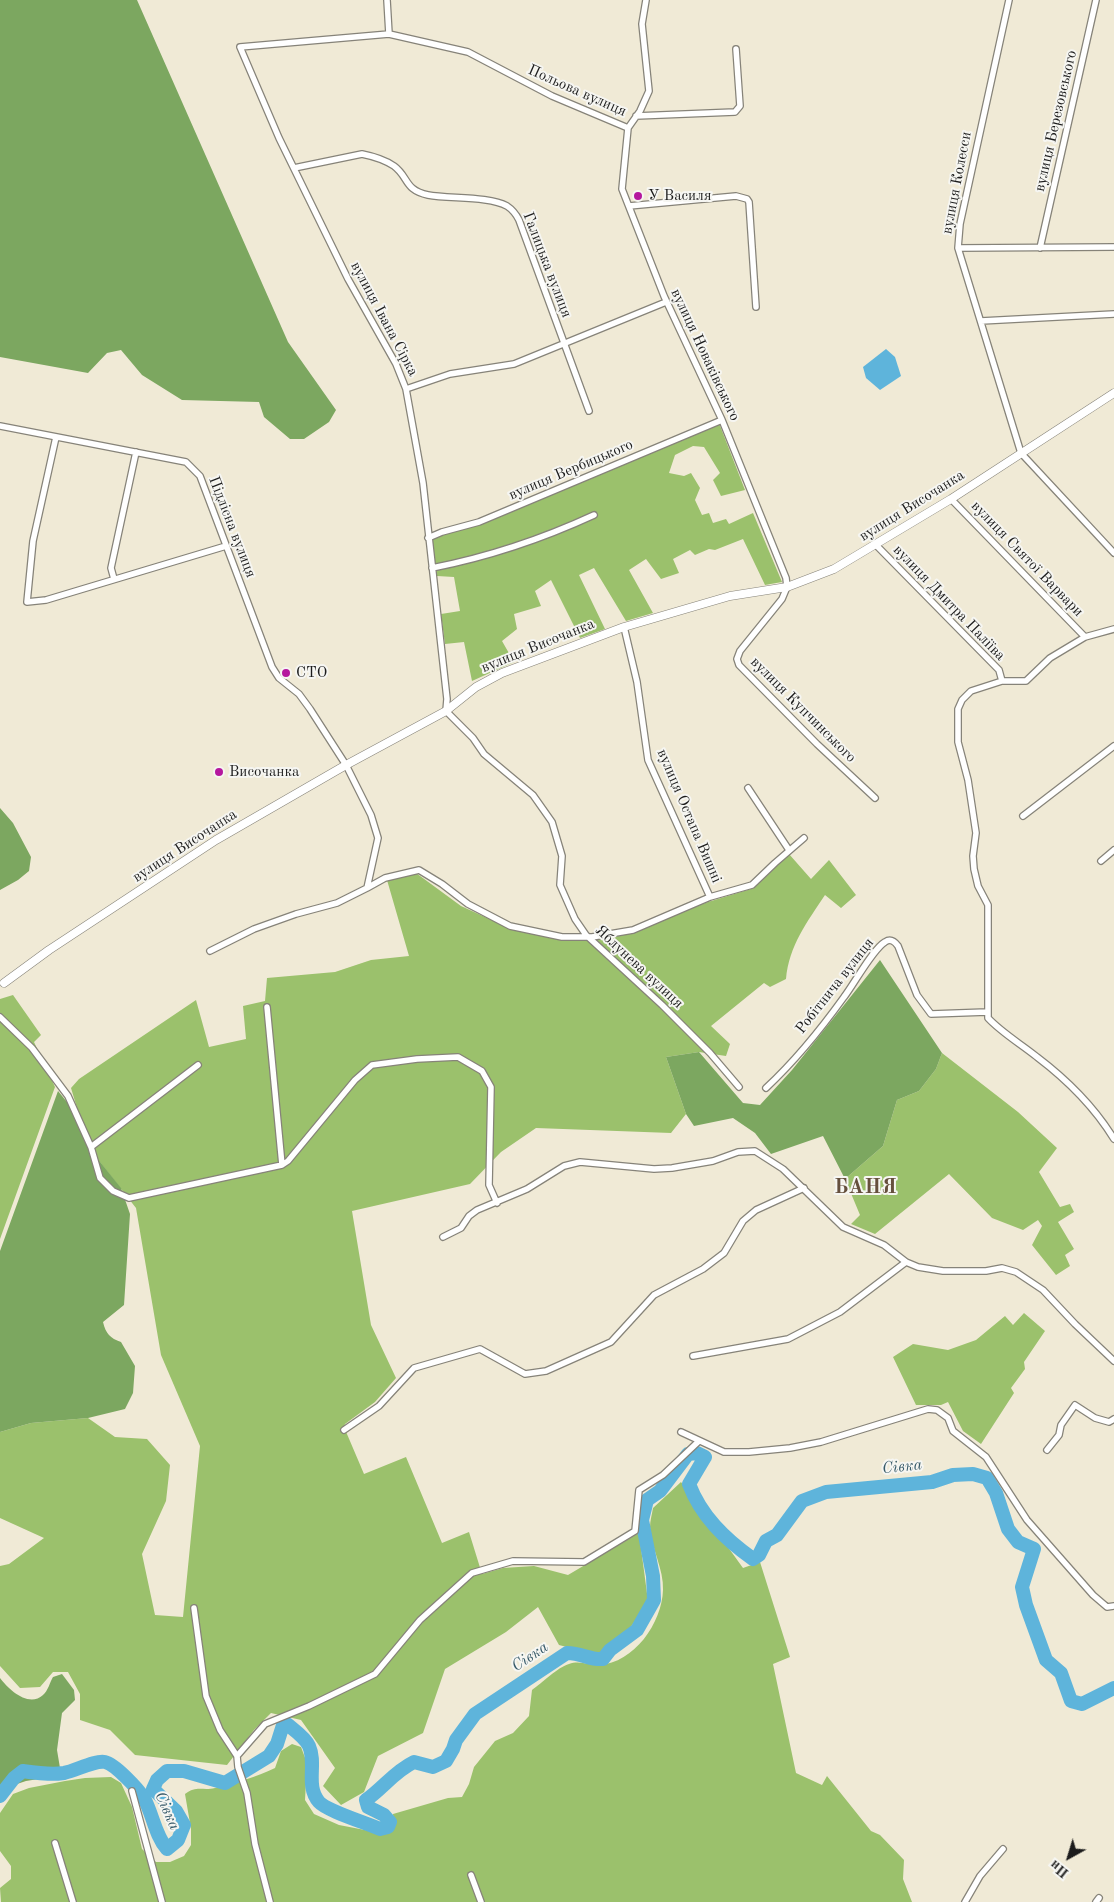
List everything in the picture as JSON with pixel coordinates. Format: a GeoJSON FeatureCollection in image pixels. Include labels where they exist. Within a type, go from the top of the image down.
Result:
{"type":"FeatureCollection","features":[{"type":"Feature","properties":{"kind":"street"},"geometry":{"type":"LineString","coordinates":[[387,0],[389,34]]}},
{"type":"Feature","properties":{"kind":"street","name":"Польова вулиця"},"geometry":{"type":"LineString","coordinates":[[240,47],[389,34],[468,52],[552,96],[628,128],[649,91],[642,24],[646,0]]}},
{"type":"Feature","properties":{"kind":"street","name":"вулиця Колесси"},"geometry":{"type":"LineString","coordinates":[[1008,0],[960,224],[958,248],[1021,453]]}},
{"type":"Feature","properties":{"kind":"street","name":"вулиця Березовського"},"geometry":{"type":"LineString","coordinates":[[1040,248],[1096,0]]}},
{"type":"Feature","properties":{"kind":"street","name":"вулиця Івана Сірка"},"geometry":{"type":"LineString","coordinates":[[240,47],[279,138],[348,279],[396,364],[406,389],[422,483],[447,699],[446,711]]}},
{"type":"Feature","properties":{"kind":"street"},"geometry":{"type":"LineString","coordinates":[[636,116],[735,112],[740,106],[736,50]]}},
{"type":"Feature","properties":{"kind":"street","name":"вулиця Новаківського"},"geometry":{"type":"LineString","coordinates":[[628,128],[622,189],[666,302],[722,420],[786,578],[787,587]]}},
{"type":"Feature","properties":{"kind":"street","name":"Галицька вулиця"},"geometry":{"type":"LineString","coordinates":[[294,168],[362,154],[370,155],[395,167],[411,189],[419,192],[428,195],[506,205],[519,220],[563,344],[590,411]]}},
{"type":"Feature","properties":{"kind":"street"},"geometry":{"type":"LineString","coordinates":[[629,206],[736,196],[747,198],[749,202],[756,307]]}},
{"type":"Feature","properties":{"kind":"street"},"geometry":{"type":"LineString","coordinates":[[958,248],[1114,247]]}},
{"type":"Feature","properties":{"kind":"street"},"geometry":{"type":"LineString","coordinates":[[406,389],[450,374],[514,364],[666,302]]}},
{"type":"Feature","properties":{"kind":"street"},"geometry":{"type":"LineString","coordinates":[[981,321],[1114,314]]}},
{"type":"Feature","properties":{"kind":"street","name":"вулиця Височанка"},"geometry":{"type":"LineString","coordinates":[[2,984],[49,950],[216,840],[346,765],[446,711],[476,687],[502,673],[624,627],[730,596],[787,587],[834,569],[951,499],[1114,393]]}},
{"type":"Feature","properties":{"kind":"street","name":"вулиця Вербицького"},"geometry":{"type":"LineString","coordinates":[[428,538],[442,532],[479,522],[722,420]]}},
{"type":"Feature","properties":{"kind":"street","name":"Підлісна вулиця"},"geometry":{"type":"LineString","coordinates":[[0,426],[186,462],[195,469],[200,476],[272,667],[279,678],[300,694],[346,765],[371,815],[378,838],[366,888]]}},
{"type":"Feature","properties":{"kind":"street"},"geometry":{"type":"LineString","coordinates":[[56,437],[33,541],[27,602],[46,600],[226,546]]}},
{"type":"Feature","properties":{"kind":"street"},"geometry":{"type":"LineString","coordinates":[[114,579],[111,568],[136,452]]}},
{"type":"Feature","properties":{"kind":"street"},"geometry":{"type":"LineString","coordinates":[[1021,453],[1114,553]]}},
{"type":"Feature","properties":{"kind":"street","name":"вулиця Святої Варвари"},"geometry":{"type":"LineString","coordinates":[[951,499],[1085,637]]}},
{"type":"Feature","properties":{"kind":"street"},"geometry":{"type":"LineString","coordinates":[[432,568],[514,547],[594,514]]}},
{"type":"Feature","properties":{"kind":"street","name":"вулиця Дмитра Паліїва"},"geometry":{"type":"LineString","coordinates":[[876,545],[999,670],[1002,681]]}},
{"type":"Feature","properties":{"kind":"street","name":"вулиця Купчинського"},"geometry":{"type":"LineString","coordinates":[[787,587],[782,599],[740,651],[737,659],[740,665],[817,744],[874,798]]}},
{"type":"Feature","properties":{"kind":"street","name":"вулиця Остапа Вишні"},"geometry":{"type":"LineString","coordinates":[[624,627],[637,682],[648,760],[710,897]]}},
{"type":"Feature","properties":{"kind":"street"},"geometry":{"type":"LineString","coordinates":[[1114,629],[1085,637],[1050,658],[1026,681],[1002,681],[971,691],[962,700],[958,709],[957,725],[958,742],[968,780],[976,832],[973,856],[974,869],[978,886],[988,906],[988,1018],[1071,1085],[1114,1139]]}},
{"type":"Feature","properties":{"kind":"street","name":"Яблунева вулиця"},"geometry":{"type":"LineString","coordinates":[[446,711],[473,738],[484,754],[533,795],[552,822],[562,856],[560,885],[575,920],[586,935],[669,1012],[710,1053],[739,1087]]}},
{"type":"Feature","properties":{"kind":"street"},"geometry":{"type":"LineString","coordinates":[[1023,816],[1114,746]]}},
{"type":"Feature","properties":{"kind":"street"},"geometry":{"type":"LineString","coordinates":[[748,788],[790,850]]}},
{"type":"Feature","properties":{"kind":"street"},"geometry":{"type":"LineString","coordinates":[[210,951],[254,929],[296,914],[337,903],[385,878],[419,870],[442,884],[468,904],[510,926],[562,937],[592,936],[633,930],[710,897],[752,886],[804,838]]}},
{"type":"Feature","properties":{"kind":"street"},"geometry":{"type":"LineString","coordinates":[[1101,861],[1114,850]]}},
{"type":"Feature","properties":{"kind":"street","name":"Робітнича вулиця"},"geometry":{"type":"LineString","coordinates":[[766,1088],[786,1070],[843,999],[872,957],[884,942],[889,940],[894,941],[898,946],[917,995],[931,1014],[987,1012]]}},
{"type":"Feature","properties":{"kind":"street"},"geometry":{"type":"LineString","coordinates":[[267,1006],[282,1165]]}},
{"type":"Feature","properties":{"kind":"street"},"geometry":{"type":"LineString","coordinates":[[0,1017],[32,1048],[68,1096],[91,1147],[100,1178],[113,1192],[129,1198],[282,1165],[288,1161],[355,1080],[372,1066],[417,1059],[458,1057],[482,1071],[491,1087],[489,1185],[497,1202]]}},
{"type":"Feature","properties":{"kind":"street"},"geometry":{"type":"LineString","coordinates":[[91,1147],[198,1065]]}},
{"type":"Feature","properties":{"kind":"street"},"geometry":{"type":"LineString","coordinates":[[443,1237],[461,1228],[469,1216],[477,1210],[527,1189],[564,1166],[580,1162],[654,1169],[672,1168],[713,1161],[738,1152],[755,1151],[783,1169],[843,1227],[884,1245],[906,1262],[918,1267],[943,1271],[1002,1268],[1016,1272],[1043,1290],[1114,1361]]}},
{"type":"Feature","properties":{"kind":"street"},"geometry":{"type":"LineString","coordinates":[[344,1430],[379,1406],[414,1368],[480,1349],[525,1374],[546,1371],[611,1342],[654,1295],[703,1269],[724,1253],[743,1221],[756,1210],[804,1188]]}},
{"type":"Feature","properties":{"kind":"street"},"geometry":{"type":"LineString","coordinates":[[693,1356],[788,1339],[840,1312],[906,1262]]}},
{"type":"Feature","properties":{"kind":"street"},"geometry":{"type":"LineString","coordinates":[[1047,1450],[1059,1435],[1061,1424],[1075,1405],[1095,1418],[1109,1422],[1114,1419]]}},
{"type":"Feature","properties":{"kind":"street"},"geometry":{"type":"LineString","coordinates":[[681,1432],[724,1452],[749,1452],[790,1448],[821,1442],[928,1409],[937,1410],[948,1418],[953,1431],[986,1457],[1027,1520],[1093,1595],[1107,1607],[1114,1606]]}},
{"type":"Feature","properties":{"kind":"street"},"geometry":{"type":"LineString","coordinates":[[237,1756],[266,1724],[309,1706],[375,1674],[420,1620],[472,1573],[513,1562],[584,1562],[635,1531],[639,1490],[663,1475],[699,1440]]}},
{"type":"Feature","properties":{"kind":"street"},"geometry":{"type":"LineString","coordinates":[[194,1608],[206,1696],[220,1730],[237,1756],[255,1844],[270,1902]]}},
{"type":"Feature","properties":{"kind":"street"},"geometry":{"type":"LineString","coordinates":[[132,1792],[162,1902]]}},
{"type":"Feature","properties":{"kind":"street"},"geometry":{"type":"LineString","coordinates":[[55,1843],[73,1902]]}},
{"type":"Feature","properties":{"kind":"street"},"geometry":{"type":"LineString","coordinates":[[965,1902],[980,1876],[1003,1849]]}},
{"type":"Feature","properties":{"kind":"street"},"geometry":{"type":"LineString","coordinates":[[471,1874],[481,1902]]}},
{"type":"Feature","properties":{"kind":"green space"},"geometry":{"type":"Polygon","coordinates":[[[0,0],[137,0],[288,342],[336,410],[329,422],[304,439],[290,439],[264,417],[259,402],[182,400],[142,375],[121,350],[107,353],[88,373],[0,357],[0,0]]]}},
{"type":"Feature","properties":{"kind":"green space"},"geometry":{"type":"Polygon","coordinates":[[[717,418],[745,490],[721,496],[713,480],[720,473],[704,447],[693,446],[675,455],[669,473],[684,476],[691,473],[700,488],[695,500],[702,515],[709,513],[713,523],[726,519],[729,524],[753,513],[782,582],[765,585],[743,539],[715,550],[709,549],[695,555],[690,550],[673,559],[679,573],[661,579],[646,559],[629,570],[653,613],[626,621],[594,568],[579,575],[605,629],[580,638],[551,580],[535,591],[541,606],[514,614],[517,629],[502,641],[514,662],[472,681],[464,642],[445,644],[441,614],[460,611],[454,577],[437,576],[432,539],[669,442],[717,418]]]}},
{"type":"Feature","properties":{"kind":"green space"},"geometry":{"type":"Polygon","coordinates":[[[0,808],[13,823],[31,857],[29,871],[0,890],[0,808]]]}},
{"type":"Feature","properties":{"kind":"green space"},"geometry":{"type":"Polygon","coordinates":[[[789,854],[811,879],[829,860],[856,895],[841,908],[825,895],[795,945],[786,979],[770,987],[764,983],[711,1026],[730,1044],[726,1056],[699,1052],[666,1057],[686,1114],[671,1133],[536,1128],[501,1152],[470,1184],[352,1211],[371,1325],[396,1378],[375,1402],[345,1424],[344,1427],[364,1474],[406,1457],[442,1543],[469,1532],[482,1574],[503,1568],[534,1566],[568,1575],[639,1533],[648,1601],[627,1633],[597,1655],[559,1645],[538,1607],[506,1632],[445,1669],[423,1733],[378,1756],[364,1792],[341,1805],[323,1786],[335,1768],[301,1720],[271,1713],[254,1730],[227,1765],[135,1755],[110,1730],[80,1720],[80,1694],[68,1672],[53,1672],[40,1687],[20,1688],[0,1666],[0,1566],[9,1564],[44,1538],[0,1518],[0,1432],[31,1423],[88,1418],[115,1437],[147,1439],[170,1465],[166,1501],[142,1554],[155,1615],[183,1617],[200,1446],[161,1355],[136,1208],[89,1148],[71,1088],[79,1079],[196,1000],[209,1047],[246,1039],[243,1006],[265,1001],[267,978],[335,972],[371,960],[409,956],[387,880],[416,873],[461,906],[509,928],[582,940],[613,938],[708,902],[754,888],[789,854]]]}},
{"type":"Feature","properties":{"kind":"green space"},"geometry":{"type":"Polygon","coordinates":[[[880,960],[942,1053],[936,1069],[919,1091],[897,1100],[883,1146],[845,1179],[823,1136],[771,1154],[755,1133],[733,1118],[694,1126],[686,1114],[666,1057],[699,1052],[743,1103],[760,1105],[792,1070],[880,960]]]}},
{"type":"Feature","properties":{"kind":"green space"},"geometry":{"type":"Polygon","coordinates":[[[13,995],[41,1035],[34,1042],[55,1087],[0,1239],[0,999],[13,995]]]}},
{"type":"Feature","properties":{"kind":"green space"},"geometry":{"type":"Polygon","coordinates":[[[942,1053],[1018,1112],[1057,1148],[1039,1172],[1060,1207],[1070,1204],[1074,1212],[1058,1222],[1074,1249],[1065,1255],[1070,1266],[1056,1275],[1032,1245],[1042,1226],[1038,1220],[1023,1230],[992,1218],[949,1174],[875,1234],[851,1224],[860,1215],[845,1179],[883,1146],[897,1100],[919,1091],[936,1069],[942,1053]]]}},
{"type":"Feature","properties":{"kind":"green space"},"geometry":{"type":"Polygon","coordinates":[[[58,1091],[71,1107],[89,1148],[121,1188],[130,1214],[124,1305],[103,1322],[107,1333],[121,1342],[135,1366],[133,1393],[125,1409],[88,1418],[31,1423],[0,1432],[0,1251],[58,1091]]]}},
{"type":"Feature","properties":{"kind":"green space"},"geometry":{"type":"Polygon","coordinates":[[[1024,1313],[1045,1331],[1024,1362],[1025,1369],[1011,1388],[1014,1393],[981,1444],[963,1431],[948,1402],[941,1405],[916,1405],[893,1357],[913,1344],[948,1350],[976,1340],[1005,1316],[1013,1325],[1024,1313]]]}},
{"type":"Feature","properties":{"kind":"green space"},"geometry":{"type":"Polygon","coordinates":[[[681,1482],[743,1568],[760,1562],[790,1657],[773,1664],[796,1773],[822,1785],[827,1776],[871,1831],[880,1835],[904,1860],[903,1879],[912,1902],[1,1902],[0,1888],[11,1879],[11,1866],[0,1851],[0,1813],[13,1794],[29,1788],[85,1778],[111,1777],[121,1783],[132,1807],[142,1849],[156,1862],[170,1862],[184,1856],[191,1845],[191,1829],[185,1794],[196,1789],[210,1789],[238,1782],[275,1768],[281,1751],[292,1744],[301,1747],[307,1763],[305,1800],[314,1814],[339,1825],[385,1833],[394,1828],[393,1814],[448,1798],[462,1797],[469,1784],[474,1767],[495,1741],[513,1733],[529,1716],[532,1690],[555,1672],[573,1663],[599,1665],[612,1663],[624,1657],[644,1639],[652,1628],[658,1615],[663,1590],[662,1574],[651,1535],[650,1525],[653,1508],[681,1482]]]}},
{"type":"Feature","properties":{"kind":"green space"},"geometry":{"type":"Polygon","coordinates":[[[62,1674],[74,1690],[75,1700],[62,1713],[57,1750],[60,1768],[57,1776],[26,1781],[8,1787],[0,1798],[0,1678],[14,1692],[32,1700],[43,1695],[53,1677],[62,1674]]]}},
{"type":"Feature","properties":{"kind":"water"},"geometry":{"type":"Polygon","coordinates":[[[886,349],[895,357],[901,376],[880,390],[866,378],[863,367],[886,349]]]}},
{"type":"Feature","properties":{"kind":"waterway","name":"Сівка"},"geometry":{"type":"LineString","coordinates":[[0,1796],[14,1778],[23,1771],[49,1774],[64,1773],[105,1762],[132,1783],[144,1798],[160,1838],[167,1849],[178,1840],[184,1825],[176,1811],[153,1789],[157,1780],[167,1771],[184,1771],[225,1783],[269,1756],[277,1744],[283,1725],[287,1724],[309,1746],[312,1760],[313,1789],[319,1802],[338,1813],[380,1829],[388,1827],[390,1822],[384,1815],[368,1807],[366,1800],[401,1770],[414,1762],[433,1767],[446,1761],[456,1740],[475,1714],[567,1653],[603,1659],[610,1650],[637,1630],[654,1600],[653,1576],[642,1520],[647,1500],[660,1491],[688,1454],[697,1453],[705,1457],[689,1484],[694,1496],[715,1526],[753,1559],[759,1555],[766,1541],[777,1535],[802,1501],[826,1492],[932,1482],[953,1475],[973,1474],[987,1478],[996,1493],[1008,1529],[1018,1542],[1034,1549],[1022,1587],[1026,1605],[1046,1660],[1061,1673],[1071,1701],[1082,1704],[1114,1688]]}},
{"type":"Feature","properties":{"kind":"place","name":"У Василя"},"geometry":{"type":"Point","coordinates":[638,196]}},
{"type":"Feature","properties":{"kind":"place","name":"СТО"},"geometry":{"type":"Point","coordinates":[286,673]}},
{"type":"Feature","properties":{"kind":"place","name":"Височанка"},"geometry":{"type":"Point","coordinates":[219,772]}},
{"type":"Feature","properties":{"kind":"district","name":"БАНЯ"},"geometry":{"type":"Point","coordinates":[866,1188]}}]}
